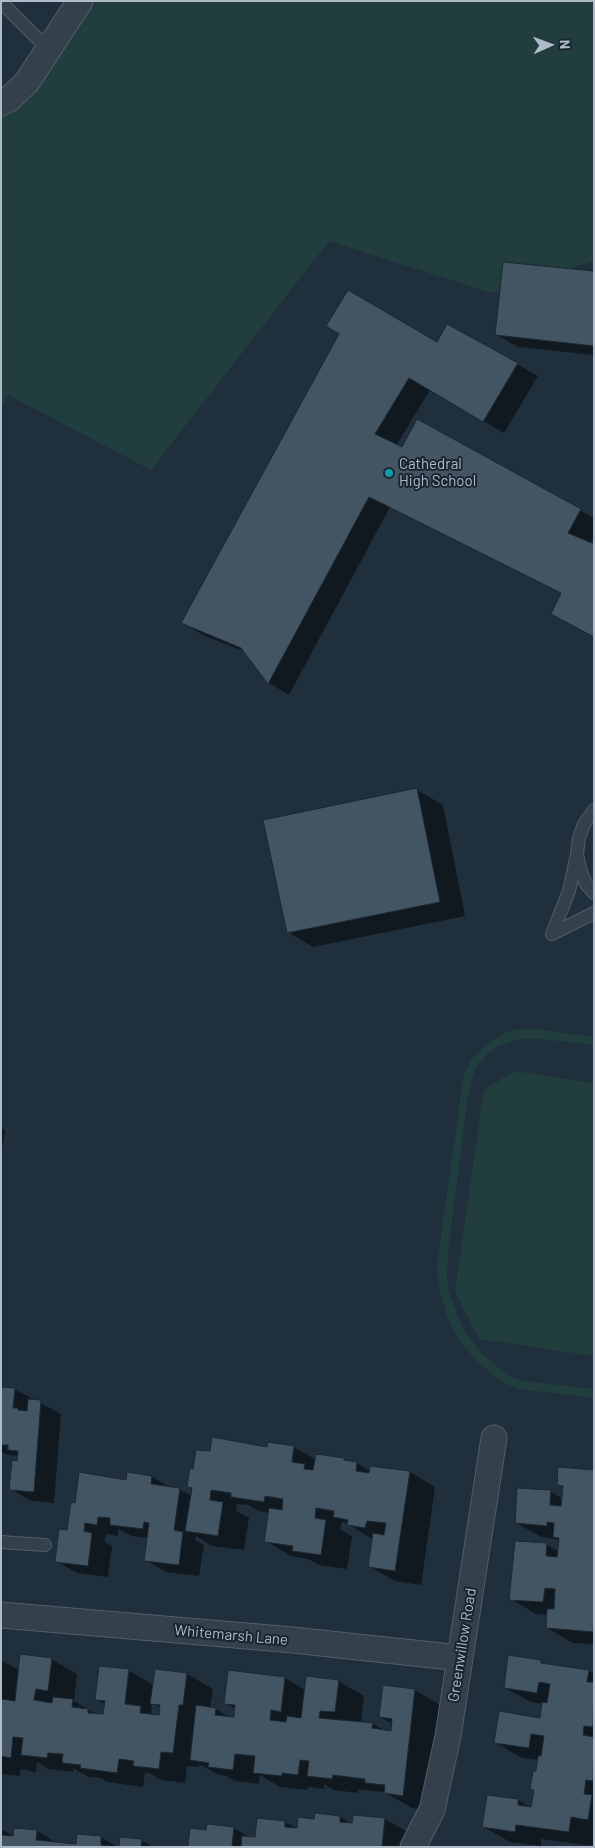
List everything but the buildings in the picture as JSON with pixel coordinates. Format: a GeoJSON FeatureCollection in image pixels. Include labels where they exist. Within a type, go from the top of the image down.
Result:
{"type":"FeatureCollection","features":[{"type":"Feature","properties":{"kind":"street"},"geometry":{"type":"LineString","coordinates":[[1,103],[23,87],[80,1]]}},
{"type":"Feature","properties":{"kind":"street","name":"Greenwillow Road"},"geometry":{"type":"LineString","coordinates":[[414,1847],[432,1810],[448,1736],[494,1438]]}},
{"type":"Feature","properties":{"kind":"street","name":"Whitemarsh Lane"},"geometry":{"type":"LineString","coordinates":[[1,1615],[293,1640],[460,1658]]}},
{"type":"Feature","properties":{"kind":"lane"},"geometry":{"type":"LineString","coordinates":[[1,2],[48,49]]}},
{"type":"Feature","properties":{"kind":"lane"},"geometry":{"type":"LineString","coordinates":[[594,810],[584,824],[579,838],[570,891],[552,934],[594,913]]}},
{"type":"Feature","properties":{"kind":"lane"},"geometry":{"type":"LineString","coordinates":[[577,854],[586,884],[594,893]]}},
{"type":"Feature","properties":{"kind":"lane"},"geometry":{"type":"LineString","coordinates":[[1,1542],[45,1545]]}},
{"type":"Feature","properties":{"kind":"green space"},"geometry":{"type":"Polygon","coordinates":[[[95,1],[594,1],[594,261],[491,293],[329,241],[151,470],[8,395],[1,410],[1,114],[95,1]]]}},
{"type":"Feature","properties":{"kind":"green space"},"geometry":{"type":"Polygon","coordinates":[[[535,1029],[594,1037],[594,1045],[541,1039],[518,1039],[498,1046],[475,1069],[469,1089],[448,1252],[447,1277],[450,1295],[466,1333],[483,1355],[499,1368],[514,1378],[524,1381],[594,1389],[594,1398],[520,1389],[498,1379],[476,1360],[462,1344],[448,1319],[440,1293],[438,1258],[463,1078],[471,1060],[486,1044],[507,1032],[535,1029]]]}},
{"type":"Feature","properties":{"kind":"green space"},"geometry":{"type":"Polygon","coordinates":[[[514,1071],[594,1083],[594,1356],[479,1339],[455,1291],[484,1090],[514,1071]]]}},
{"type":"Feature","properties":{"kind":"place","name":"Cathedral High School"},"geometry":{"type":"Point","coordinates":[389,473]}}]}
